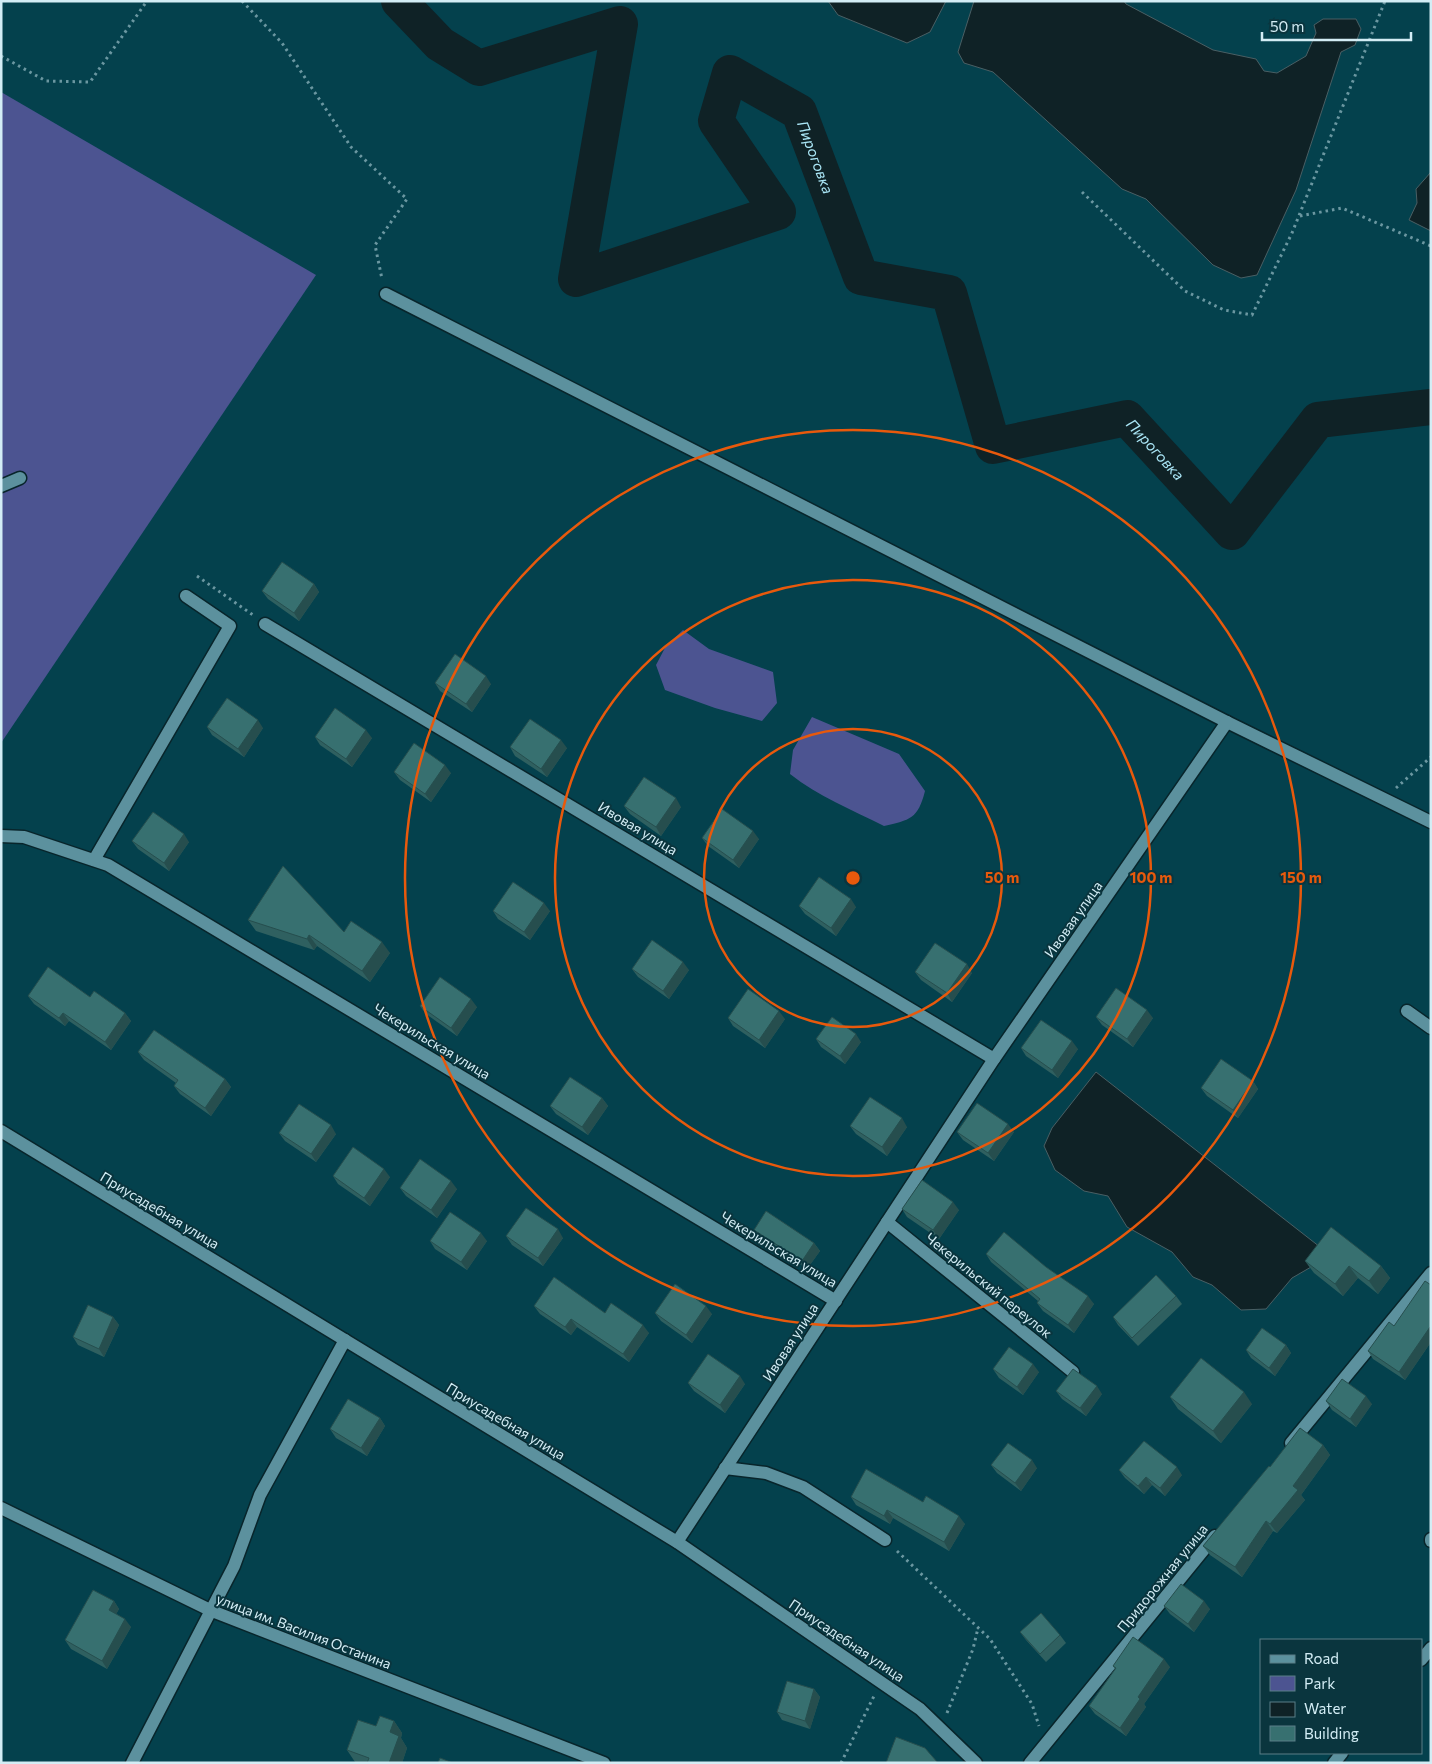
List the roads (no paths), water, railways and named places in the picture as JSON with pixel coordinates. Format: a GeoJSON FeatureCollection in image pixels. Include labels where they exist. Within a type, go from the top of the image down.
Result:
{"type":"FeatureCollection","features":[{"type":"Feature","properties":{"kind":"street"},"geometry":{"type":"LineString","coordinates":[[386,294],[1227,722],[1431,822]]}},
{"type":"Feature","properties":{"kind":"street"},"geometry":{"type":"LineString","coordinates":[[1,486],[20,478]]}},
{"type":"Feature","properties":{"kind":"street"},"geometry":{"type":"LineString","coordinates":[[94,860],[230,626],[186,596]]}},
{"type":"Feature","properties":{"kind":"street","name":"Ивовая улица"},"geometry":{"type":"LineString","coordinates":[[265,624],[994,1059]]}},
{"type":"Feature","properties":{"kind":"street","name":"Ивовая улица"},"geometry":{"type":"LineString","coordinates":[[677,1542],[994,1059],[1227,722]]}},
{"type":"Feature","properties":{"kind":"street","name":"Чекерильская улица"},"geometry":{"type":"LineString","coordinates":[[1,836],[24,837],[108,865],[836,1301]]}},
{"type":"Feature","properties":{"kind":"street"},"geometry":{"type":"LineString","coordinates":[[1408,1010],[1431,1028]]}},
{"type":"Feature","properties":{"kind":"street","name":"Приусадебная улица"},"geometry":{"type":"LineString","coordinates":[[1,1131],[677,1542],[920,1708],[976,1763]]}},
{"type":"Feature","properties":{"kind":"street","name":"Чекерильский переулок"},"geometry":{"type":"LineString","coordinates":[[887,1222],[1073,1372]]}},
{"type":"Feature","properties":{"kind":"street"},"geometry":{"type":"LineString","coordinates":[[1285,1450],[1430,1273]]}},
{"type":"Feature","properties":{"kind":"street"},"geometry":{"type":"LineString","coordinates":[[132,1763],[234,1566],[260,1495],[345,1340]]}},
{"type":"Feature","properties":{"kind":"street"},"geometry":{"type":"LineString","coordinates":[[725,1468],[766,1472],[803,1487],[885,1540]]}},
{"type":"Feature","properties":{"kind":"street","name":"улица им. Василия Останина"},"geometry":{"type":"LineString","coordinates":[[1,1508],[212,1611],[604,1763]]}},
{"type":"Feature","properties":{"kind":"street","name":"Придорожная улица"},"geometry":{"type":"LineString","coordinates":[[1030,1763],[1222,1528]]}},
{"type":"Feature","properties":{"kind":"street"},"geometry":{"type":"LineString","coordinates":[[1422,1659],[1431,1648]]}},
{"type":"Feature","properties":{"kind":"water"},"geometry":{"type":"Polygon","coordinates":[[[828,1],[946,1],[930,32],[907,43],[838,15],[828,1]]]}},
{"type":"Feature","properties":{"kind":"water"},"geometry":{"type":"Polygon","coordinates":[[[974,1],[1124,1],[1126,4],[1213,50],[1256,59],[1264,71],[1277,73],[1306,56],[1316,33],[1314,25],[1323,19],[1356,19],[1361,29],[1355,45],[1341,52],[1296,190],[1257,275],[1241,278],[1213,265],[1146,199],[1122,189],[993,72],[964,63],[958,52],[974,1]]]}},
{"type":"Feature","properties":{"kind":"water"},"geometry":{"type":"Polygon","coordinates":[[[1431,172],[1431,231],[1409,220],[1417,203],[1416,189],[1431,172]]]}},
{"type":"Feature","properties":{"kind":"water"},"geometry":{"type":"Polygon","coordinates":[[[1096,1072],[1320,1247],[1318,1263],[1292,1278],[1266,1309],[1241,1310],[1212,1285],[1193,1277],[1172,1252],[1127,1227],[1108,1196],[1084,1191],[1055,1170],[1044,1146],[1052,1128],[1096,1072]]]}},
{"type":"Feature","properties":{"kind":"waterway","name":"Пироговка"},"geometry":{"type":"LineString","coordinates":[[399,1],[440,44],[479,68],[620,24],[576,279],[778,212],[716,121],[730,73],[799,112],[861,277],[949,293],[993,446],[1127,418],[1232,532],[1318,420],[1431,407]]}}]}
